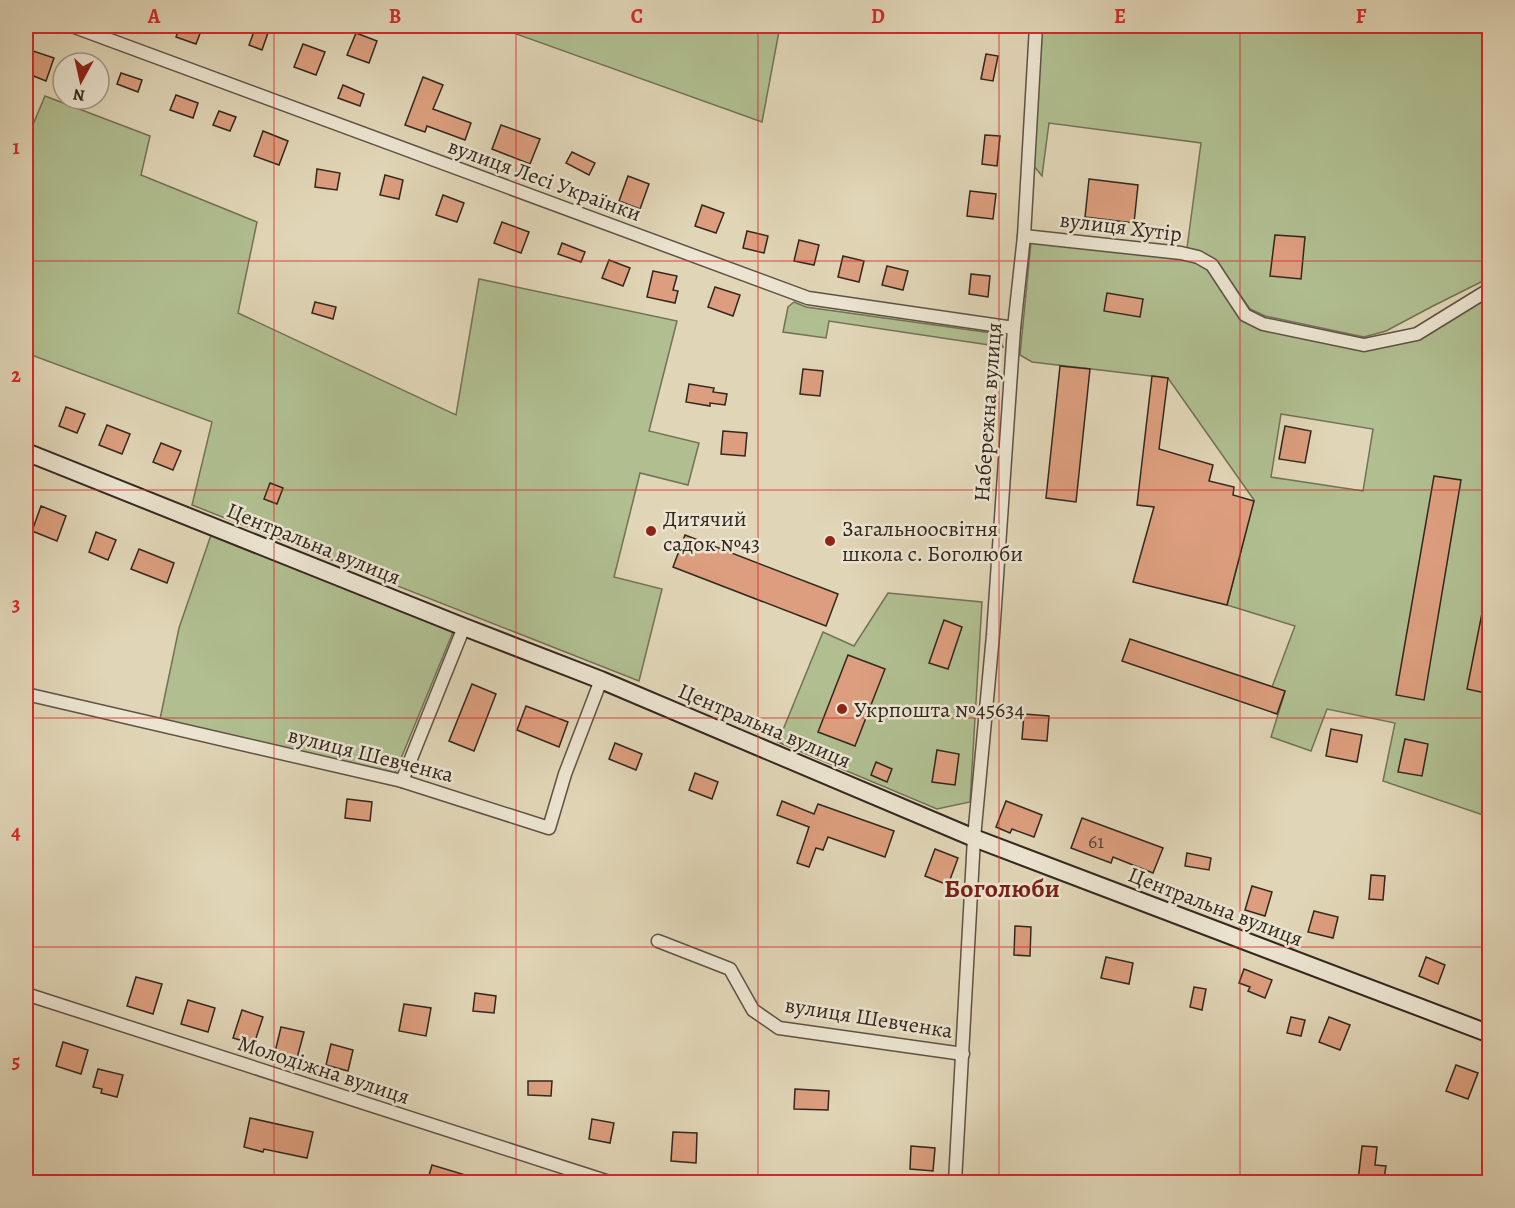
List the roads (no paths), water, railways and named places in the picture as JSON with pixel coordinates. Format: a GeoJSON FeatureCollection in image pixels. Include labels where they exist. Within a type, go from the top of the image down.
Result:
{"type":"FeatureCollection","features":[{"type":"Feature","properties":{"kind":"street","name":"вулиця Лесі Українки"},"geometry":{"type":"LineString","coordinates":[[72,26],[808,298],[1014,328]]}},
{"type":"Feature","properties":{"kind":"street","name":"Набережна вулиця"},"geometry":{"type":"LineString","coordinates":[[975,838],[993,635],[1014,328],[1024,236],[1036,26]]}},
{"type":"Feature","properties":{"kind":"street","name":"вулиця Хутір"},"geometry":{"type":"LineString","coordinates":[[1024,236],[1181,253],[1198,257],[1212,265],[1245,315],[1263,324],[1364,345],[1417,334],[1490,289]]}},
{"type":"Feature","properties":{"kind":"street","name":"Центральна вулиця"},"geometry":{"type":"LineString","coordinates":[[26,452],[601,680],[975,838],[1490,1034]]}},
{"type":"Feature","properties":{"kind":"street"},"geometry":{"type":"LineString","coordinates":[[402,780],[464,627]]}},
{"type":"Feature","properties":{"kind":"street","name":"вулиця Шевченка"},"geometry":{"type":"LineString","coordinates":[[26,694],[402,780],[549,828],[565,774],[601,680]]}},
{"type":"Feature","properties":{"kind":"street","name":"вулиця Шевченка"},"geometry":{"type":"LineString","coordinates":[[955,1182],[975,838]]}},
{"type":"Feature","properties":{"kind":"street","name":"вулиця Шевченка"},"geometry":{"type":"LineString","coordinates":[[657,941],[730,969],[753,1010],[779,1028],[963,1054]]}},
{"type":"Feature","properties":{"kind":"street","name":"Молодіжна вулиця"},"geometry":{"type":"LineString","coordinates":[[26,994],[609,1182]]}},
{"type":"Feature","properties":{"kind":"place","name":"Дитячий садок №43"},"geometry":{"type":"Point","coordinates":[651,531]}},
{"type":"Feature","properties":{"kind":"place","name":"Загальноосвітня школа с. Боголюби"},"geometry":{"type":"Point","coordinates":[830,541]}},
{"type":"Feature","properties":{"kind":"place","name":"Укрпошта №45634"},"geometry":{"type":"Point","coordinates":[842,709]}},
{"type":"Feature","properties":{"kind":"district","name":"Боголюби"},"geometry":{"type":"Point","coordinates":[1002,888]}}]}
